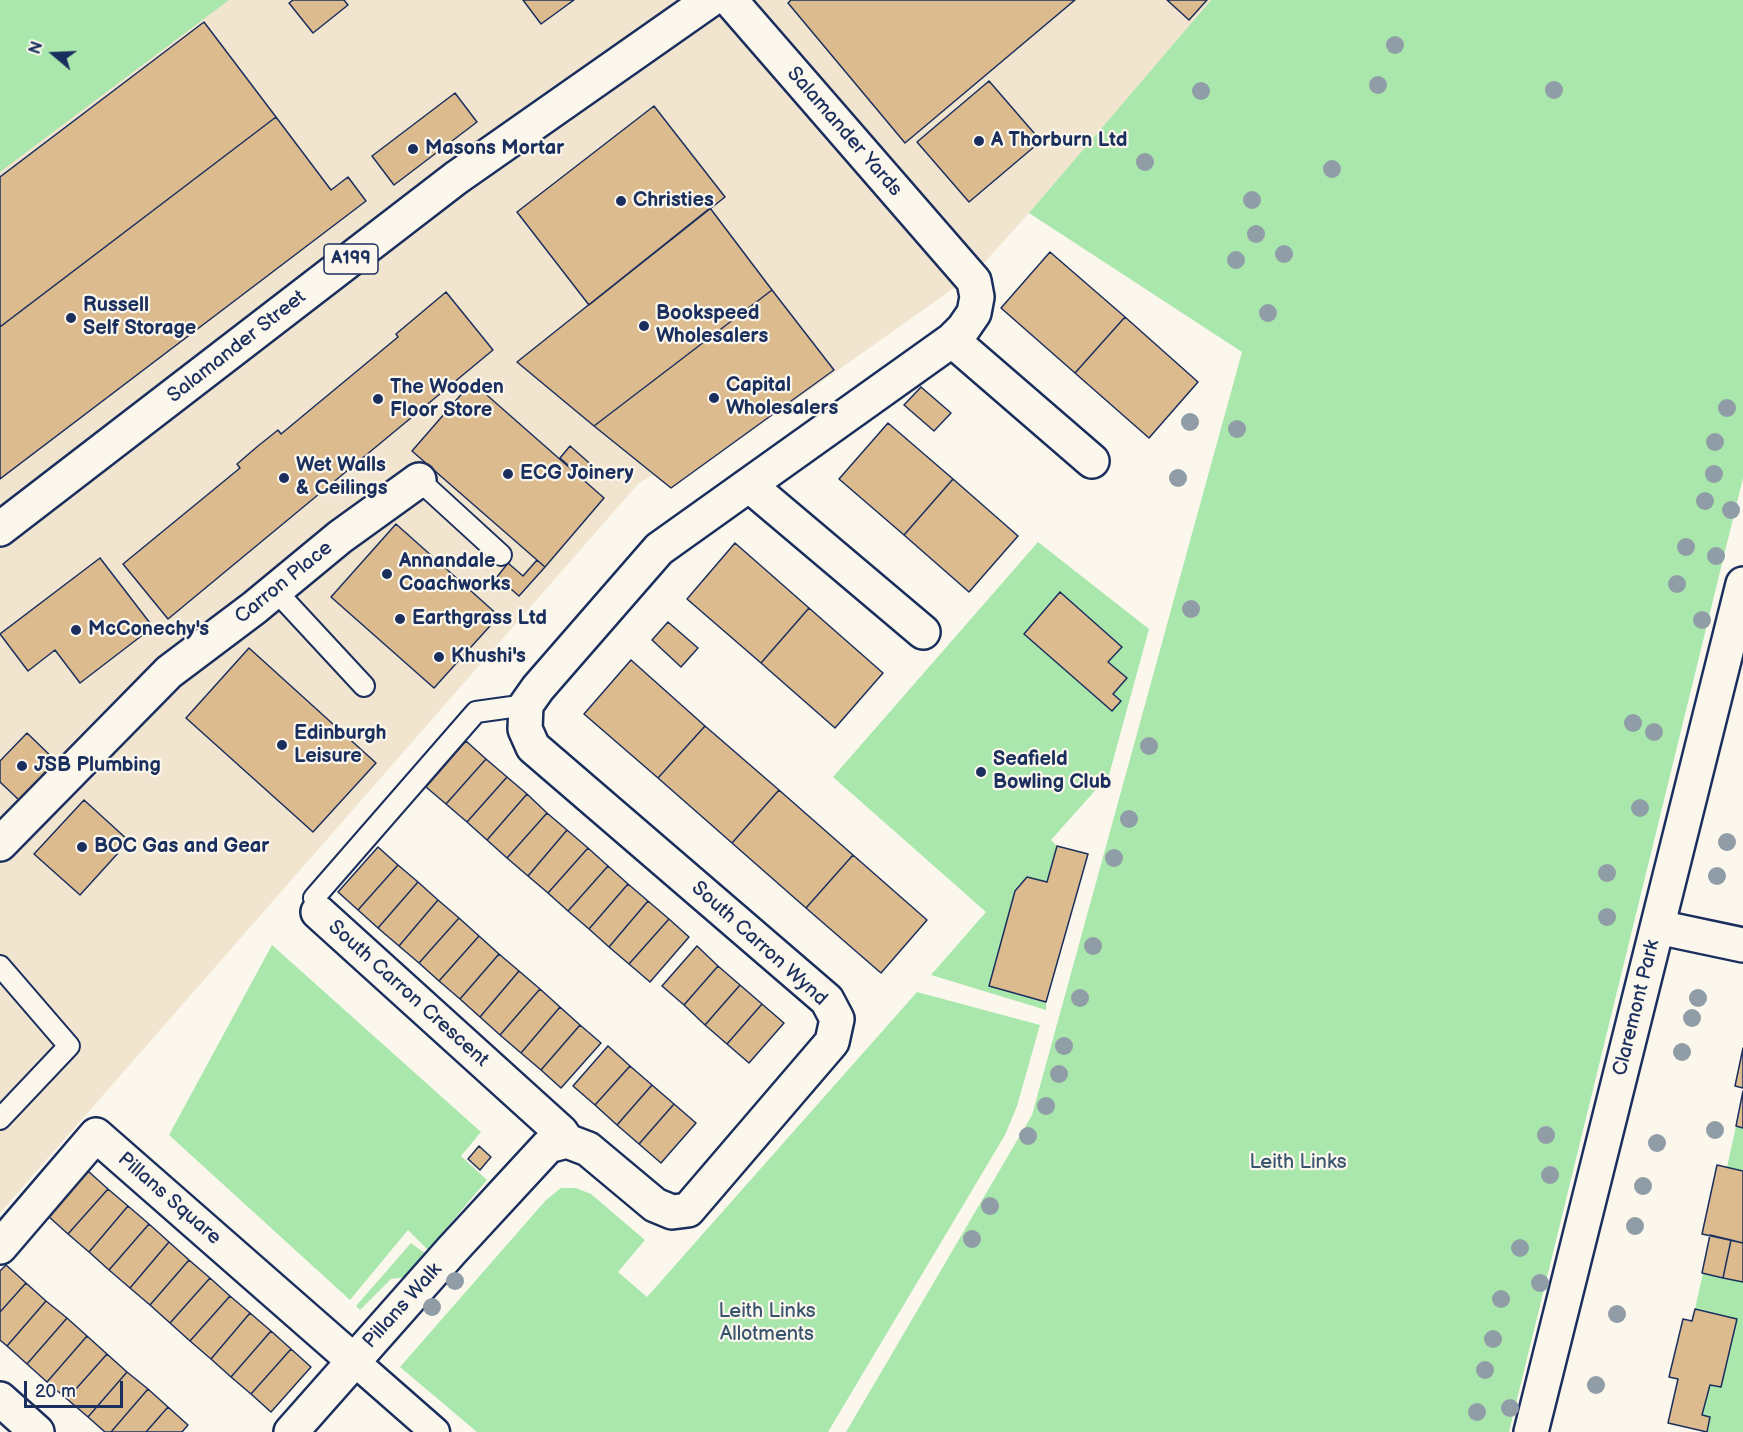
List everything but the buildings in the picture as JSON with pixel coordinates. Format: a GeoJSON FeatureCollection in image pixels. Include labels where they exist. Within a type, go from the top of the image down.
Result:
{"type":"FeatureCollection","features":[{"type":"Feature","properties":{"kind":"street","name":"Salamander Street"},"geometry":{"type":"LineString","coordinates":[[0,530],[456,178],[710,0]]}},
{"type":"Feature","properties":{"kind":"street","name":"Salamander Yards"},"geometry":{"type":"LineString","coordinates":[[730,0],[974,281],[977,297],[974,313],[952,340]]}},
{"type":"Feature","properties":{"kind":"street"},"geometry":{"type":"LineString","coordinates":[[526,705],[538,688],[659,549],[952,340],[1092,461]]}},
{"type":"Feature","properties":{"kind":"street","name":"Carron Place"},"geometry":{"type":"LineString","coordinates":[[0,844],[169,672],[340,537],[419,480]]}},
{"type":"Feature","properties":{"kind":"street"},"geometry":{"type":"LineString","coordinates":[[749,485],[924,632]]}},
{"type":"Feature","properties":{"kind":"street","name":"Claremont Park"},"geometry":{"type":"LineString","coordinates":[[1531,1432],[1743,584]]}},
{"type":"Feature","properties":{"kind":"street","name":"South Carron Wynd"},"geometry":{"type":"LineString","coordinates":[[526,705],[525,729],[533,747],[826,1000],[837,1019],[832,1042],[688,1210],[672,1212],[655,1205],[588,1149],[567,1141]]}},
{"type":"Feature","properties":{"kind":"street","name":"South Carron Crescent"},"geometry":{"type":"LineString","coordinates":[[318,912],[561,1132],[567,1141]]}},
{"type":"Feature","properties":{"kind":"street"},"geometry":{"type":"LineString","coordinates":[[1658,927],[1743,945]]}},
{"type":"Feature","properties":{"kind":"street","name":"Pillans Square"},"geometry":{"type":"LineString","coordinates":[[0,1247],[96,1135],[354,1361]]}},
{"type":"Feature","properties":{"kind":"street","name":"Pillans Walk"},"geometry":{"type":"LineString","coordinates":[[291,1432],[452,1250],[548,1146],[567,1141]]}},
{"type":"Feature","properties":{"kind":"street","name":"Pillans Walk"},"geometry":{"type":"LineString","coordinates":[[354,1361],[435,1432]]}},
{"type":"Feature","properties":{"kind":"street"},"geometry":{"type":"LineString","coordinates":[[0,1399],[37,1432]]}},
{"type":"Feature","properties":{"kind":"lane"},"geometry":{"type":"LineString","coordinates":[[419,480],[501,555]]}},
{"type":"Feature","properties":{"kind":"lane"},"geometry":{"type":"LineString","coordinates":[[275,590],[364,686]]}},
{"type":"Feature","properties":{"kind":"lane","name":"South Carron Crescent"},"geometry":{"type":"LineString","coordinates":[[318,912],[314,898],[476,712],[526,705]]}},
{"type":"Feature","properties":{"kind":"lane"},"geometry":{"type":"LineString","coordinates":[[0,966],[69,1046],[0,1119]]}},
{"type":"Feature","properties":{"kind":"shaded area"},"geometry":{"type":"Polygon","coordinates":[[[0,0],[1211,0],[974,274],[671,488],[652,475],[638,484],[0,1213],[0,0]]]}},
{"type":"Feature","properties":{"kind":"green space"},"geometry":{"type":"Polygon","coordinates":[[[0,0],[229,0],[0,172],[0,0]]]}},
{"type":"Feature","properties":{"kind":"green space","name":"Leith Links"},"geometry":{"type":"Polygon","coordinates":[[[1211,0],[1743,0],[1743,478],[1509,1432],[846,1432],[1032,1115],[1242,352],[1029,213],[1211,0]]]}},
{"type":"Feature","properties":{"kind":"green space"},"geometry":{"type":"Polygon","coordinates":[[[1038,542],[1149,629],[1109,775],[1051,840],[1057,846],[1047,882],[1027,877],[1015,891],[989,986],[1046,1002],[1046,1010],[931,975],[986,912],[833,777],[1038,542]]]}},
{"type":"Feature","properties":{"kind":"green space"},"geometry":{"type":"Polygon","coordinates":[[[272,945],[481,1132],[461,1156],[487,1180],[428,1250],[408,1230],[350,1300],[169,1135],[272,945]]]}},
{"type":"Feature","properties":{"kind":"green space","name":"Leith Links Allotments"},"geometry":{"type":"Polygon","coordinates":[[[917,992],[1040,1025],[1017,1106],[1005,1135],[828,1432],[477,1432],[400,1367],[546,1200],[561,1188],[576,1188],[591,1194],[645,1240],[618,1272],[647,1297],[917,992]]]}},
{"type":"Feature","properties":{"kind":"green space"},"geometry":{"type":"Polygon","coordinates":[[[1736,1126],[1743,1128],[1743,1171],[1727,1167],[1736,1126]]]}},
{"type":"Feature","properties":{"kind":"green space"},"geometry":{"type":"Polygon","coordinates":[[[411,1243],[426,1254],[407,1277],[391,1279],[360,1310],[356,1306],[411,1243]]]}},
{"type":"Feature","properties":{"kind":"green space"},"geometry":{"type":"Polygon","coordinates":[[[1703,1273],[1743,1282],[1743,1432],[1707,1432],[1710,1417],[1702,1415],[1710,1385],[1721,1387],[1737,1319],[1695,1309],[1703,1273]]]}},
{"type":"Feature","properties":{"kind":"place","name":"A Thorburn Ltd"},"geometry":{"type":"Point","coordinates":[979,141]}},
{"type":"Feature","properties":{"kind":"place","name":"Masons Mortar"},"geometry":{"type":"Point","coordinates":[413,149]}},
{"type":"Feature","properties":{"kind":"place","name":"Christies"},"geometry":{"type":"Point","coordinates":[621,201]}},
{"type":"Feature","properties":{"kind":"place","name":"Russell Self Storage"},"geometry":{"type":"Point","coordinates":[71,318]}},
{"type":"Feature","properties":{"kind":"place","name":"Bookspeed Wholesalers"},"geometry":{"type":"Point","coordinates":[644,326]}},
{"type":"Feature","properties":{"kind":"place","name":"Capital Wholesalers"},"geometry":{"type":"Point","coordinates":[714,398]}},
{"type":"Feature","properties":{"kind":"place","name":"The Wooden Floor Store"},"geometry":{"type":"Point","coordinates":[378,399]}},
{"type":"Feature","properties":{"kind":"place","name":"ECG Joinery"},"geometry":{"type":"Point","coordinates":[508,474]}},
{"type":"Feature","properties":{"kind":"place","name":"Wet Walls & Ceilings"},"geometry":{"type":"Point","coordinates":[284,478]}},
{"type":"Feature","properties":{"kind":"place","name":"Annandale Coachworks"},"geometry":{"type":"Point","coordinates":[387,574]}},
{"type":"Feature","properties":{"kind":"place","name":"Earthgrass Ltd"},"geometry":{"type":"Point","coordinates":[400,619]}},
{"type":"Feature","properties":{"kind":"place","name":"McConechy's"},"geometry":{"type":"Point","coordinates":[76,630]}},
{"type":"Feature","properties":{"kind":"place","name":"Khushi's"},"geometry":{"type":"Point","coordinates":[439,657]}},
{"type":"Feature","properties":{"kind":"place","name":"Edinburgh Leisure"},"geometry":{"type":"Point","coordinates":[282,745]}},
{"type":"Feature","properties":{"kind":"place","name":"JSB Plumbing"},"geometry":{"type":"Point","coordinates":[22,766]}},
{"type":"Feature","properties":{"kind":"place","name":"Seafield Bowling Club"},"geometry":{"type":"Point","coordinates":[981,772]}},
{"type":"Feature","properties":{"kind":"place","name":"BOC Gas and Gear"},"geometry":{"type":"Point","coordinates":[82,847]}}]}
